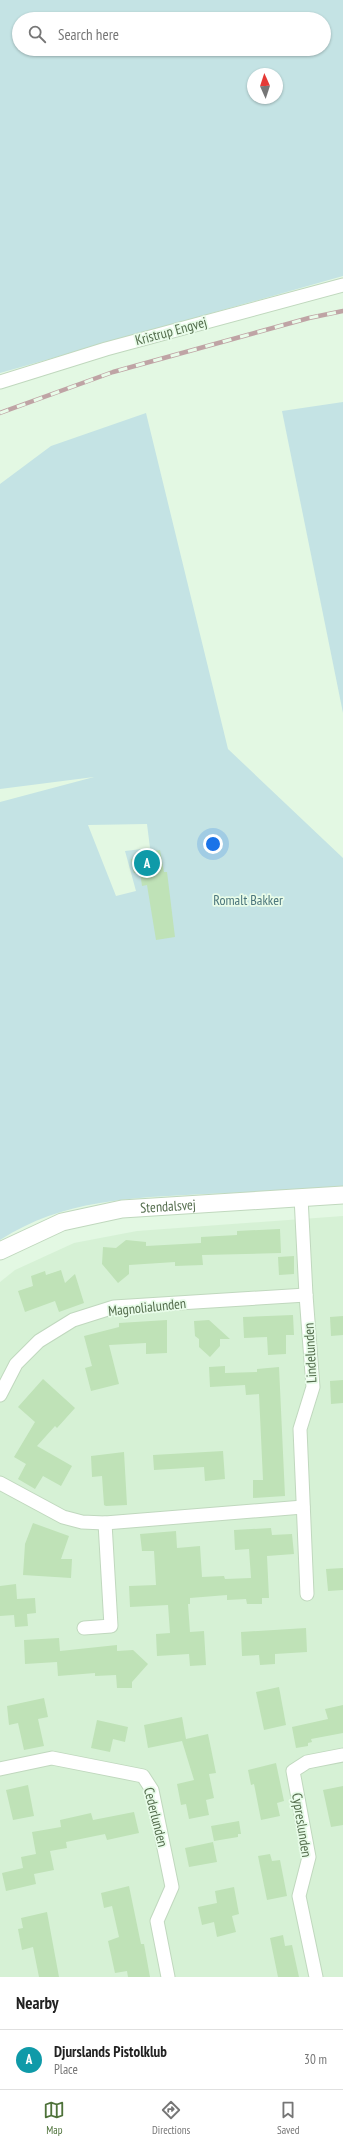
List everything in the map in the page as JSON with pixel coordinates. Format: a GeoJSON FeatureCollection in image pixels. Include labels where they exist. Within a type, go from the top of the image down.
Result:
{"type":"FeatureCollection","features":[{"type":"Feature","properties":{"kind":"street","name":"Kristrup Engvej"},"geometry":{"type":"LineString","coordinates":[[0,382],[106,349],[343,284]]}},
{"type":"Feature","properties":{"kind":"street","name":"Stendalsvej"},"geometry":{"type":"LineString","coordinates":[[0,1251],[62,1222],[122,1209],[343,1195]]}},
{"type":"Feature","properties":{"kind":"street","name":"Lindelunden"},"geometry":{"type":"LineString","coordinates":[[302,1197],[306,1295],[313,1387],[300,1429],[307,1594]]}},
{"type":"Feature","properties":{"kind":"street","name":"Magnolialunden"},"geometry":{"type":"LineString","coordinates":[[0,1395],[16,1364],[39,1342],[73,1320],[114,1307],[306,1295]]}},
{"type":"Feature","properties":{"kind":"street"},"geometry":{"type":"LineString","coordinates":[[0,1483],[63,1517],[82,1522],[105,1523],[303,1507]]}},
{"type":"Feature","properties":{"kind":"street"},"geometry":{"type":"LineString","coordinates":[[84,1628],[111,1626],[105,1523]]}},
{"type":"Feature","properties":{"kind":"street","name":"Cypreslunden"},"geometry":{"type":"LineString","coordinates":[[316,1977],[299,1896],[310,1857],[293,1771],[307,1762],[343,1755]]}},
{"type":"Feature","properties":{"kind":"street","name":"Cederlunden"},"geometry":{"type":"LineString","coordinates":[[0,1769],[52,1758],[143,1776],[152,1790],[172,1887],[157,1921],[168,1977]]}},
{"type":"Feature","properties":{"kind":"shaded area"},"geometry":{"type":"Polygon","coordinates":[[[343,1216],[343,1977],[0,1977],[0,1282],[15,1270],[74,1243],[137,1231],[343,1216]]]}},
{"type":"Feature","properties":{"kind":"green space"},"geometry":{"type":"Polygon","coordinates":[[[0,0],[343,0],[343,276],[0,373],[0,0]]]}},
{"type":"Feature","properties":{"kind":"green space"},"geometry":{"type":"Polygon","coordinates":[[[343,402],[343,713],[282,411],[343,402]]]}},
{"type":"Feature","properties":{"kind":"green space","name":"Romalt Bakker"},"geometry":{"type":"Polygon","coordinates":[[[146,413],[228,749],[343,858],[343,1186],[150,1197],[99,1203],[73,1208],[49,1216],[24,1226],[0,1240],[0,802],[94,777],[0,789],[0,484],[51,446],[146,413]],[[147,824],[88,825],[116,896],[136,891],[125,851],[150,848],[147,824]]]}},
{"type":"Feature","properties":{"kind":"building"},"geometry":{"type":"Polygon","coordinates":[[[160,850],[164,872],[167,872],[175,937],[156,940],[147,885],[142,886],[140,872],[134,873],[131,859],[137,858],[137,854],[160,850]]]}},
{"type":"Feature","properties":{"kind":"building"},"geometry":{"type":"Polygon","coordinates":[[[280,1229],[281,1253],[202,1255],[203,1265],[175,1266],[175,1262],[129,1265],[129,1274],[118,1283],[102,1264],[103,1247],[116,1248],[126,1240],[146,1242],[146,1246],[201,1243],[201,1237],[237,1235],[237,1231],[280,1229]]]}},
{"type":"Feature","properties":{"kind":"building"},"geometry":{"type":"Polygon","coordinates":[[[294,1256],[294,1274],[279,1275],[278,1257],[294,1256]]]}},
{"type":"Feature","properties":{"kind":"building"},"geometry":{"type":"Polygon","coordinates":[[[61,1270],[65,1283],[75,1274],[84,1303],[59,1312],[55,1301],[25,1312],[18,1291],[33,1286],[31,1276],[45,1271],[46,1275],[61,1270]]]}},
{"type":"Feature","properties":{"kind":"building"},"geometry":{"type":"Polygon","coordinates":[[[293,1315],[294,1335],[286,1335],[286,1354],[268,1355],[267,1337],[244,1338],[243,1317],[293,1315]]]}},
{"type":"Feature","properties":{"kind":"building"},"geometry":{"type":"Polygon","coordinates":[[[343,1316],[343,1335],[331,1336],[330,1317],[343,1316]]]}},
{"type":"Feature","properties":{"kind":"building"},"geometry":{"type":"Polygon","coordinates":[[[167,1320],[167,1353],[146,1354],[146,1343],[109,1345],[119,1384],[91,1391],[85,1368],[92,1366],[84,1336],[119,1327],[119,1323],[167,1320]]]}},
{"type":"Feature","properties":{"kind":"building"},"geometry":{"type":"Polygon","coordinates":[[[209,1320],[230,1339],[220,1339],[220,1346],[210,1357],[199,1347],[199,1339],[195,1336],[194,1321],[209,1320]]]}},
{"type":"Feature","properties":{"kind":"building"},"geometry":{"type":"Polygon","coordinates":[[[225,1366],[225,1373],[257,1372],[257,1369],[279,1367],[285,1496],[253,1498],[253,1480],[263,1480],[259,1394],[246,1395],[245,1385],[210,1387],[209,1367],[225,1366]]]}},
{"type":"Feature","properties":{"kind":"building"},"geometry":{"type":"Polygon","coordinates":[[[43,1379],[75,1408],[57,1428],[55,1426],[37,1446],[72,1466],[61,1486],[43,1476],[35,1489],[18,1479],[26,1464],[14,1457],[35,1422],[18,1407],[43,1379]]]}},
{"type":"Feature","properties":{"kind":"building"},"geometry":{"type":"Polygon","coordinates":[[[343,1380],[343,1403],[331,1404],[330,1381],[343,1380]]]}},
{"type":"Feature","properties":{"kind":"building"},"geometry":{"type":"Polygon","coordinates":[[[223,1451],[225,1479],[205,1481],[204,1467],[154,1470],[153,1455],[223,1451]]]}},
{"type":"Feature","properties":{"kind":"building"},"geometry":{"type":"Polygon","coordinates":[[[124,1452],[127,1505],[106,1506],[104,1505],[102,1476],[92,1477],[91,1456],[124,1452]]]}},
{"type":"Feature","properties":{"kind":"building"},"geometry":{"type":"Polygon","coordinates":[[[33,1523],[69,1536],[61,1559],[72,1559],[71,1578],[23,1575],[25,1544],[33,1523]]]}},
{"type":"Feature","properties":{"kind":"building"},"geometry":{"type":"Polygon","coordinates":[[[271,1528],[272,1535],[292,1534],[294,1554],[267,1556],[269,1598],[262,1598],[262,1604],[247,1604],[246,1599],[227,1600],[227,1595],[190,1598],[190,1604],[188,1604],[190,1632],[204,1631],[206,1665],[190,1666],[189,1654],[157,1656],[156,1634],[170,1633],[168,1605],[130,1607],[129,1586],[156,1585],[154,1551],[142,1551],[140,1534],[176,1531],[177,1548],[200,1546],[202,1577],[224,1576],[225,1579],[251,1578],[249,1549],[235,1550],[234,1530],[271,1528]]]}},
{"type":"Feature","properties":{"kind":"building"},"geometry":{"type":"Polygon","coordinates":[[[343,1568],[343,1590],[328,1591],[326,1569],[343,1568]]]}},
{"type":"Feature","properties":{"kind":"building"},"geometry":{"type":"Polygon","coordinates":[[[16,1584],[17,1599],[35,1598],[36,1613],[27,1614],[28,1626],[15,1627],[14,1615],[0,1616],[0,1586],[16,1584]]]}},
{"type":"Feature","properties":{"kind":"building"},"geometry":{"type":"Polygon","coordinates":[[[306,1628],[307,1652],[275,1654],[275,1664],[260,1665],[259,1655],[242,1656],[241,1632],[306,1628]]]}},
{"type":"Feature","properties":{"kind":"building"},"geometry":{"type":"Polygon","coordinates":[[[59,1638],[60,1651],[117,1645],[117,1651],[133,1650],[148,1664],[132,1682],[132,1688],[117,1688],[116,1675],[95,1676],[95,1673],[58,1676],[57,1662],[25,1664],[24,1640],[59,1638]]]}},
{"type":"Feature","properties":{"kind":"building"},"geometry":{"type":"Polygon","coordinates":[[[279,1687],[286,1725],[264,1730],[256,1692],[279,1687]]]}},
{"type":"Feature","properties":{"kind":"building"},"geometry":{"type":"Polygon","coordinates":[[[44,1698],[48,1717],[38,1719],[44,1746],[24,1750],[18,1723],[9,1725],[7,1706],[44,1698]]]}},
{"type":"Feature","properties":{"kind":"building"},"geometry":{"type":"Polygon","coordinates":[[[343,1705],[343,1733],[311,1739],[312,1742],[308,1743],[308,1746],[296,1748],[292,1727],[328,1719],[325,1709],[343,1705]]]}},
{"type":"Feature","properties":{"kind":"building"},"geometry":{"type":"Polygon","coordinates":[[[182,1717],[186,1739],[208,1734],[216,1773],[209,1774],[214,1798],[206,1800],[209,1815],[189,1819],[186,1804],[181,1805],[177,1784],[194,1780],[182,1741],[148,1748],[144,1725],[182,1717]]]}},
{"type":"Feature","properties":{"kind":"building"},"geometry":{"type":"Polygon","coordinates":[[[97,1720],[128,1727],[125,1742],[113,1739],[110,1752],[91,1748],[97,1720]]]}},
{"type":"Feature","properties":{"kind":"building"},"geometry":{"type":"Polygon","coordinates":[[[276,1763],[284,1801],[277,1803],[280,1816],[261,1820],[254,1784],[251,1785],[248,1770],[276,1763]]]}},
{"type":"Feature","properties":{"kind":"building"},"geometry":{"type":"Polygon","coordinates":[[[28,1785],[34,1816],[13,1820],[6,1790],[28,1785]]]}},
{"type":"Feature","properties":{"kind":"building"},"geometry":{"type":"Polygon","coordinates":[[[343,1786],[343,1825],[331,1827],[323,1790],[343,1786]]]}},
{"type":"Feature","properties":{"kind":"building"},"geometry":{"type":"Polygon","coordinates":[[[134,1812],[139,1833],[107,1840],[105,1834],[66,1842],[67,1848],[50,1851],[54,1870],[34,1874],[36,1884],[6,1891],[2,1873],[23,1868],[21,1857],[36,1854],[32,1832],[61,1827],[60,1820],[91,1813],[93,1820],[134,1812]]]}},
{"type":"Feature","properties":{"kind":"building"},"geometry":{"type":"Polygon","coordinates":[[[239,1821],[241,1834],[238,1834],[238,1837],[214,1841],[211,1826],[239,1821]]]}},
{"type":"Feature","properties":{"kind":"building"},"geometry":{"type":"Polygon","coordinates":[[[213,1842],[217,1862],[189,1867],[185,1848],[213,1842]]]}},
{"type":"Feature","properties":{"kind":"building"},"geometry":{"type":"Polygon","coordinates":[[[270,1854],[272,1861],[280,1860],[287,1896],[267,1900],[258,1856],[270,1854]]]}},
{"type":"Feature","properties":{"kind":"building"},"geometry":{"type":"Polygon","coordinates":[[[129,1886],[141,1944],[144,1944],[150,1977],[128,1977],[127,1971],[115,1973],[108,1941],[119,1937],[112,1906],[104,1908],[101,1893],[129,1886]]]}},
{"type":"Feature","properties":{"kind":"building"},"geometry":{"type":"Polygon","coordinates":[[[234,1887],[239,1914],[232,1916],[236,1932],[217,1937],[214,1922],[202,1925],[198,1907],[217,1903],[215,1891],[234,1887]]]}},
{"type":"Feature","properties":{"kind":"building"},"geometry":{"type":"Polygon","coordinates":[[[47,1912],[59,1977],[39,1977],[33,1947],[22,1950],[18,1929],[23,1928],[21,1918],[47,1912]]]}},
{"type":"Feature","properties":{"kind":"building"},"geometry":{"type":"Polygon","coordinates":[[[283,1935],[285,1946],[292,1945],[299,1977],[278,1977],[270,1938],[283,1935]]]}},
{"type":"Feature","properties":{"kind":"railway"},"geometry":{"type":"LineString","coordinates":[[0,413],[113,372],[309,318],[343,311]]}},
{"type":"Feature","properties":{"kind":"place","name":"Djurslands Pistolklub"},"geometry":{"type":"Point","coordinates":[147,863]}}]}
